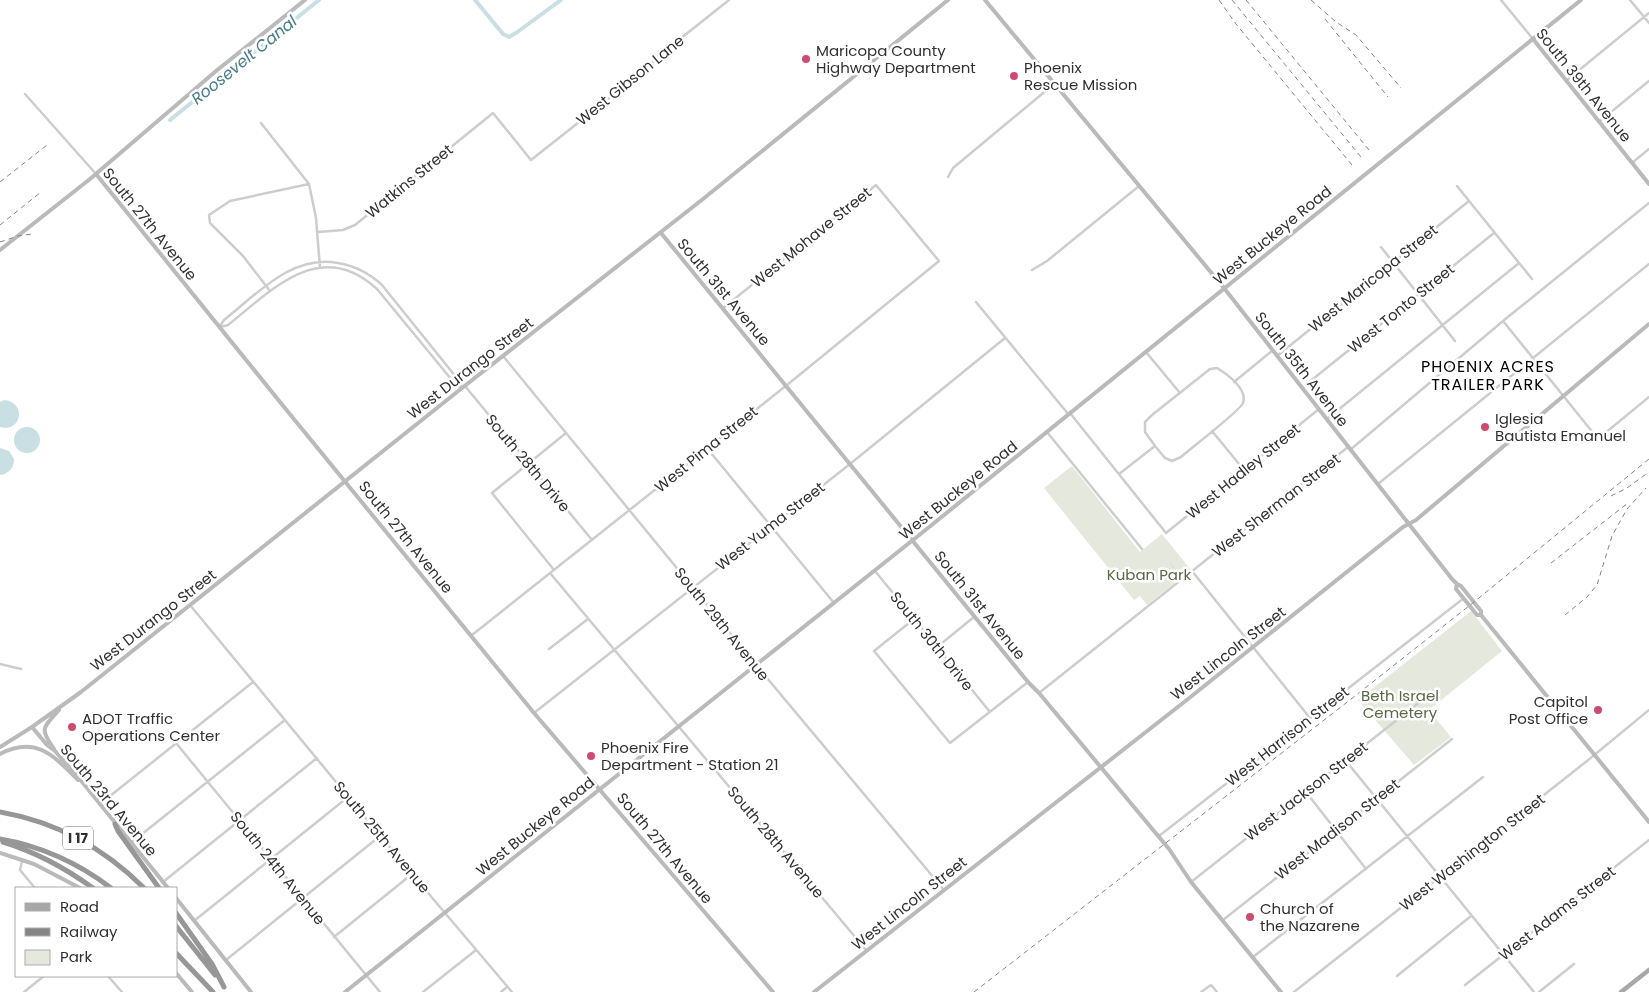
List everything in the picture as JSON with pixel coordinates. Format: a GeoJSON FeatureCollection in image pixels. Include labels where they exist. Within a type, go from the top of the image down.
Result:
{"type":"FeatureCollection","features":[{"type":"Feature","properties":{"kind":"highway","name":"I 17"},"geometry":{"type":"LineString","coordinates":[[0,812],[41,823],[76,837],[106,854],[143,887]]}},
{"type":"Feature","properties":{"kind":"highway"},"geometry":{"type":"LineString","coordinates":[[115,824],[158,887]]}},
{"type":"Feature","properties":{"kind":"highway"},"geometry":{"type":"LineString","coordinates":[[0,840],[54,863],[91,887]]}},
{"type":"Feature","properties":{"kind":"highway","name":"I 17"},"geometry":{"type":"LineString","coordinates":[[0,840],[30,845],[48,851],[109,887]]}},
{"type":"Feature","properties":{"kind":"highway"},"geometry":{"type":"LineString","coordinates":[[178,916],[212,964],[224,987]]}},
{"type":"Feature","properties":{"kind":"highway"},"geometry":{"type":"LineString","coordinates":[[178,929],[228,992]]}},
{"type":"Feature","properties":{"kind":"highway"},"geometry":{"type":"LineString","coordinates":[[178,955],[213,992]]}},
{"type":"Feature","properties":{"kind":"main road"},"geometry":{"type":"LineString","coordinates":[[0,250],[96,174],[216,71],[305,0]]}},
{"type":"Feature","properties":{"kind":"main road","name":"West Durango Street"},"geometry":{"type":"LineString","coordinates":[[0,747],[32,728],[66,704],[503,356],[661,233],[948,0]]}},
{"type":"Feature","properties":{"kind":"main road","name":"South 35th Avenue"},"geometry":{"type":"LineString","coordinates":[[985,0],[1224,288],[1349,449],[1457,584],[1461,586],[1481,611],[1481,615],[1649,822]]}},
{"type":"Feature","properties":{"kind":"main road","name":"West Buckeye Road"},"geometry":{"type":"LineString","coordinates":[[345,992],[913,541],[1581,0]]}},
{"type":"Feature","properties":{"kind":"main road","name":"South 39th Avenue"},"geometry":{"type":"LineString","coordinates":[[1533,39],[1649,184]]}},
{"type":"Feature","properties":{"kind":"main road","name":"South 27th Avenue"},"geometry":{"type":"LineString","coordinates":[[96,174],[534,713],[773,992]]}},
{"type":"Feature","properties":{"kind":"main road","name":"South 31st Avenue"},"geometry":{"type":"LineString","coordinates":[[661,233],[974,617],[1168,849],[1192,882],[1280,991]]}},
{"type":"Feature","properties":{"kind":"main road","name":"West Lincoln Street"},"geometry":{"type":"LineString","coordinates":[[814,992],[1416,520],[1649,324]]}},
{"type":"Feature","properties":{"kind":"main road"},"geometry":{"type":"LineString","coordinates":[[1457,584],[1456,589],[1477,614],[1481,615]]}},
{"type":"Feature","properties":{"kind":"main road"},"geometry":{"type":"LineString","coordinates":[[56,751],[44,732],[44,726],[66,704]]}},
{"type":"Feature","properties":{"kind":"main road","name":"South 23rd Avenue"},"geometry":{"type":"LineString","coordinates":[[32,728],[47,745],[56,751],[167,887]]}},
{"type":"Feature","properties":{"kind":"main road"},"geometry":{"type":"LineString","coordinates":[[0,754],[20,746],[36,747],[57,759],[86,789]]}},
{"type":"Feature","properties":{"kind":"main road"},"geometry":{"type":"LineString","coordinates":[[0,853],[48,871],[78,887]]}},
{"type":"Feature","properties":{"kind":"main road"},"geometry":{"type":"LineString","coordinates":[[178,901],[252,992]]}},
{"type":"Feature","properties":{"kind":"main road"},"geometry":{"type":"LineString","coordinates":[[1621,992],[1649,970]]}},
{"type":"Feature","properties":{"kind":"main road"},"geometry":{"type":"LineString","coordinates":[[178,975],[192,992]]}},
{"type":"Feature","properties":{"kind":"street","name":"West Gibson Lane"},"geometry":{"type":"LineString","coordinates":[[493,113],[531,160],[650,66],[656,58],[729,0]]}},
{"type":"Feature","properties":{"kind":"street","name":"South 39th Avenue"},"geometry":{"type":"LineString","coordinates":[[1501,0],[1533,39]]}},
{"type":"Feature","properties":{"kind":"street"},"geometry":{"type":"LineString","coordinates":[[1630,0],[1649,23]]}},
{"type":"Feature","properties":{"kind":"street"},"geometry":{"type":"LineString","coordinates":[[1567,80],[1649,13]]}},
{"type":"Feature","properties":{"kind":"street"},"geometry":{"type":"LineString","coordinates":[[1600,121],[1649,81]]}},
{"type":"Feature","properties":{"kind":"street"},"geometry":{"type":"LineString","coordinates":[[948,176],[954,168],[1054,84]]}},
{"type":"Feature","properties":{"kind":"street","name":"South 27th Avenue"},"geometry":{"type":"LineString","coordinates":[[25,94],[96,174]]}},
{"type":"Feature","properties":{"kind":"street","name":"Watkins Street"},"geometry":{"type":"LineString","coordinates":[[318,232],[343,230],[355,225],[493,113]]}},
{"type":"Feature","properties":{"kind":"street"},"geometry":{"type":"LineString","coordinates":[[261,122],[309,184],[315,208],[320,268]]}},
{"type":"Feature","properties":{"kind":"street"},"geometry":{"type":"LineString","coordinates":[[1632,162],[1649,149]]}},
{"type":"Feature","properties":{"kind":"street"},"geometry":{"type":"LineString","coordinates":[[270,291],[243,256],[210,223],[209,215],[230,200],[309,184]]}},
{"type":"Feature","properties":{"kind":"street","name":"West Pima Street"},"geometry":{"type":"LineString","coordinates":[[472,635],[787,386],[939,261],[876,184]]}},
{"type":"Feature","properties":{"kind":"street","name":"West Mohave Street"},"geometry":{"type":"LineString","coordinates":[[722,309],[876,184]]}},
{"type":"Feature","properties":{"kind":"street"},"geometry":{"type":"LineString","coordinates":[[1032,270],[1047,261],[1139,186]]}},
{"type":"Feature","properties":{"kind":"street"},"geometry":{"type":"LineString","coordinates":[[1457,186],[1532,279]]}},
{"type":"Feature","properties":{"kind":"street","name":"West Maricopa Street"},"geometry":{"type":"LineString","coordinates":[[1277,356],[1469,201]]}},
{"type":"Feature","properties":{"kind":"street","name":"West Sherman Street"},"geometry":{"type":"LineString","coordinates":[[1039,694],[1192,571],[1349,449],[1503,320],[1649,203]]}},
{"type":"Feature","properties":{"kind":"street","name":"West Tonto Street"},"geometry":{"type":"LineString","coordinates":[[1308,383],[1494,232]]}},
{"type":"Feature","properties":{"kind":"street"},"geometry":{"type":"LineString","coordinates":[[1380,247],[1455,341]]}},
{"type":"Feature","properties":{"kind":"street"},"geometry":{"type":"LineString","coordinates":[[220,327],[224,320],[284,273],[298,266],[320,261],[346,264],[374,278],[390,294],[464,387]]}},
{"type":"Feature","properties":{"kind":"street"},"geometry":{"type":"LineString","coordinates":[[1327,419],[1519,263]]}},
{"type":"Feature","properties":{"kind":"street"},"geometry":{"type":"LineString","coordinates":[[1378,484],[1649,264]]}},
{"type":"Feature","properties":{"kind":"street"},"geometry":{"type":"LineString","coordinates":[[220,327],[228,325],[270,291],[302,271],[320,268],[348,272],[369,282],[456,385],[464,387]]}},
{"type":"Feature","properties":{"kind":"street"},"geometry":{"type":"LineString","coordinates":[[976,302],[1119,474],[1155,446]]}},
{"type":"Feature","properties":{"kind":"street"},"geometry":{"type":"LineString","coordinates":[[1503,320],[1598,439],[1649,398]]}},
{"type":"Feature","properties":{"kind":"street","name":"West Yuma Street"},"geometry":{"type":"LineString","coordinates":[[534,713],[850,464],[1005,338]]}},
{"type":"Feature","properties":{"kind":"street"},"geometry":{"type":"LineString","coordinates":[[1234,382],[1273,350]]}},
{"type":"Feature","properties":{"kind":"street"},"geometry":{"type":"LineString","coordinates":[[1146,352],[1180,393]]}},
{"type":"Feature","properties":{"kind":"street","name":"South 29th Avenue"},"geometry":{"type":"LineString","coordinates":[[503,356],[756,665],[944,890]]}},
{"type":"Feature","properties":{"kind":"street"},"geometry":{"type":"LineString","coordinates":[[1216,368],[1226,373],[1244,396],[1243,404],[1234,414],[1181,457],[1172,461],[1165,458],[1145,432],[1145,422],[1180,393],[1210,369],[1216,368]]}},
{"type":"Feature","properties":{"kind":"street","name":"South 28th Drive"},"geometry":{"type":"LineString","coordinates":[[464,387],[592,540]]}},
{"type":"Feature","properties":{"kind":"street","name":"West Hadley Street"},"geometry":{"type":"LineString","coordinates":[[1119,474],[1166,534],[1319,410]]}},
{"type":"Feature","properties":{"kind":"street"},"geometry":{"type":"LineString","coordinates":[[1212,431],[1244,470]]}},
{"type":"Feature","properties":{"kind":"street"},"geometry":{"type":"LineString","coordinates":[[1047,432],[1142,549]]}},
{"type":"Feature","properties":{"kind":"street"},"geometry":{"type":"LineString","coordinates":[[529,463],[566,433]]}},
{"type":"Feature","properties":{"kind":"street"},"geometry":{"type":"LineString","coordinates":[[707,448],[834,603]]}},
{"type":"Feature","properties":{"kind":"street","name":"South 28th Avenue"},"geometry":{"type":"LineString","coordinates":[[529,463],[492,494],[614,650],[866,950]]}},
{"type":"Feature","properties":{"kind":"street","name":"South 30th Drive"},"geometry":{"type":"LineString","coordinates":[[875,571],[990,712]]}},
{"type":"Feature","properties":{"kind":"street"},"geometry":{"type":"LineString","coordinates":[[1192,571],[1310,718]]}},
{"type":"Feature","properties":{"kind":"street","name":"West Harrison Street"},"geometry":{"type":"LineString","coordinates":[[1157,837],[1464,598]]}},
{"type":"Feature","properties":{"kind":"street","name":"South 25th Avenue"},"geometry":{"type":"LineString","coordinates":[[190,605],[380,836],[512,992]]}},
{"type":"Feature","properties":{"kind":"street"},"geometry":{"type":"LineString","coordinates":[[937,647],[974,617]]}},
{"type":"Feature","properties":{"kind":"street"},"geometry":{"type":"LineString","coordinates":[[549,649],[588,618]]}},
{"type":"Feature","properties":{"kind":"street"},"geometry":{"type":"LineString","coordinates":[[914,619],[874,651],[950,743],[1028,682]]}},
{"type":"Feature","properties":{"kind":"street"},"geometry":{"type":"LineString","coordinates":[[0,664],[21,669]]}},
{"type":"Feature","properties":{"kind":"street"},"geometry":{"type":"LineString","coordinates":[[99,804],[253,682]]}},
{"type":"Feature","properties":{"kind":"street","name":"West Jackson Street"},"geometry":{"type":"LineString","coordinates":[[1192,882],[1421,701]]}},
{"type":"Feature","properties":{"kind":"street","name":"West Washington Street"},"geometry":{"type":"LineString","coordinates":[[1294,992],[1649,710]]}},
{"type":"Feature","properties":{"kind":"street"},"geometry":{"type":"LineString","coordinates":[[132,842],[285,720]]}},
{"type":"Feature","properties":{"kind":"street","name":"West Madison Street"},"geometry":{"type":"LineString","coordinates":[[1223,920],[1452,739]]}},
{"type":"Feature","properties":{"kind":"street","name":"South 24th Avenue"},"geometry":{"type":"LineString","coordinates":[[176,743],[380,992]]}},
{"type":"Feature","properties":{"kind":"street"},"geometry":{"type":"LineString","coordinates":[[163,882],[317,758]]}},
{"type":"Feature","properties":{"kind":"street"},"geometry":{"type":"LineString","coordinates":[[1346,761],[1534,992]]}},
{"type":"Feature","properties":{"kind":"street"},"geometry":{"type":"LineString","coordinates":[[1253,957],[1483,777]]}},
{"type":"Feature","properties":{"kind":"street"},"geometry":{"type":"LineString","coordinates":[[1306,792],[1366,869]]}},
{"type":"Feature","properties":{"kind":"street"},"geometry":{"type":"LineString","coordinates":[[194,921],[348,797]]}},
{"type":"Feature","properties":{"kind":"street"},"geometry":{"type":"LineString","coordinates":[[226,960],[380,836]]}},
{"type":"Feature","properties":{"kind":"street","name":"West Adams Street"},"geometry":{"type":"LineString","coordinates":[[1465,985],[1649,840]]}},
{"type":"Feature","properties":{"kind":"street"},"geometry":{"type":"LineString","coordinates":[[22,860],[20,870],[34,887]]}},
{"type":"Feature","properties":{"kind":"street"},"geometry":{"type":"LineString","coordinates":[[334,936],[412,874]]}},
{"type":"Feature","properties":{"kind":"street"},"geometry":{"type":"LineString","coordinates":[[1397,976],[1472,916]]}},
{"type":"Feature","properties":{"kind":"street"},"geometry":{"type":"LineString","coordinates":[[423,992],[476,950]]}},
{"type":"Feature","properties":{"kind":"street"},"geometry":{"type":"LineString","coordinates":[[1539,992],[1574,964]]}},
{"type":"Feature","properties":{"kind":"street"},"geometry":{"type":"LineString","coordinates":[[24,992],[43,977]]}},
{"type":"Feature","properties":{"kind":"street"},"geometry":{"type":"LineString","coordinates":[[109,977],[122,992]]}},
{"type":"Feature","properties":{"kind":"street"},"geometry":{"type":"LineString","coordinates":[[1201,992],[1211,984],[1217,992]]}},
{"type":"Feature","properties":{"kind":"street"},"geometry":{"type":"LineString","coordinates":[[501,992],[507,987]]}},
{"type":"Feature","properties":{"kind":"green space","name":"Kuban Park"},"geometry":{"type":"Polygon","coordinates":[[[1072,466],[1140,552],[1162,534],[1191,570],[1147,605],[1140,596],[1134,600],[1044,488],[1072,466]]]}},
{"type":"Feature","properties":{"kind":"green space","name":"Beth Israel Cemetery"},"geometry":{"type":"Polygon","coordinates":[[[1471,611],[1502,651],[1429,710],[1451,737],[1414,765],[1358,700],[1471,611]]]}},
{"type":"Feature","properties":{"kind":"shaded area"},"geometry":{"type":"Polygon","coordinates":[[[4,400],[11,402],[19,411],[17,422],[7,428],[0,427],[0,402],[4,400]]]}},
{"type":"Feature","properties":{"kind":"shaded area"},"geometry":{"type":"Polygon","coordinates":[[[27,427],[37,430],[40,440],[37,450],[27,453],[17,450],[14,440],[17,430],[27,427]]]}},
{"type":"Feature","properties":{"kind":"shaded area"},"geometry":{"type":"Polygon","coordinates":[[[0,448],[9,451],[14,459],[10,470],[0,475],[0,448]]]}},
{"type":"Feature","properties":{"kind":"waterway","name":"Roosevelt Canal"},"geometry":{"type":"LineString","coordinates":[[170,120],[319,0]]}},
{"type":"Feature","properties":{"kind":"waterway","name":"Roosevelt Canal"},"geometry":{"type":"LineString","coordinates":[[475,0],[503,34],[509,37],[561,0]]}},
{"type":"Feature","properties":{"kind":"waterway"},"geometry":{"type":"LineString","coordinates":[[1172,565],[1175,569]]}},
{"type":"Feature","properties":{"kind":"railway"},"geometry":{"type":"LineString","coordinates":[[1219,0],[1236,24],[1352,165]]}},
{"type":"Feature","properties":{"kind":"railway"},"geometry":{"type":"LineString","coordinates":[[1232,0],[1361,157]]}},
{"type":"Feature","properties":{"kind":"railway"},"geometry":{"type":"LineString","coordinates":[[1246,0],[1369,150]]}},
{"type":"Feature","properties":{"kind":"railway"},"geometry":{"type":"LineString","coordinates":[[1311,0],[1336,22],[1356,35],[1401,88]]}},
{"type":"Feature","properties":{"kind":"railway"},"geometry":{"type":"LineString","coordinates":[[1325,19],[1388,97]]}},
{"type":"Feature","properties":{"kind":"railway"},"geometry":{"type":"LineString","coordinates":[[0,182],[47,145]]}},
{"type":"Feature","properties":{"kind":"railway"},"geometry":{"type":"LineString","coordinates":[[0,225],[41,192]]}},
{"type":"Feature","properties":{"kind":"railway"},"geometry":{"type":"LineString","coordinates":[[0,242],[32,234]]}},
{"type":"Feature","properties":{"kind":"railway"},"geometry":{"type":"LineString","coordinates":[[974,992],[1355,696],[1474,602],[1649,459]]}},
{"type":"Feature","properties":{"kind":"railway"},"geometry":{"type":"LineString","coordinates":[[1611,496],[1627,488],[1649,472]]}},
{"type":"Feature","properties":{"kind":"railway"},"geometry":{"type":"LineString","coordinates":[[1565,615],[1587,597],[1597,585],[1612,536],[1627,509],[1646,488]]}},
{"type":"Feature","properties":{"kind":"railway"},"geometry":{"type":"LineString","coordinates":[[1551,563],[1628,503]]}},
{"type":"Feature","properties":{"kind":"place","name":"Maricopa County Highway Department"},"geometry":{"type":"Point","coordinates":[806,59]}},
{"type":"Feature","properties":{"kind":"place","name":"Phoenix Rescue Mission"},"geometry":{"type":"Point","coordinates":[1014,76]}},
{"type":"Feature","properties":{"kind":"place","name":"Iglesia Bautista Emanuel"},"geometry":{"type":"Point","coordinates":[1485,427]}},
{"type":"Feature","properties":{"kind":"place","name":"Capitol Post Office"},"geometry":{"type":"Point","coordinates":[1598,710]}},
{"type":"Feature","properties":{"kind":"place","name":"ADOT Traffic Operations Center"},"geometry":{"type":"Point","coordinates":[72,727]}},
{"type":"Feature","properties":{"kind":"place","name":"Phoenix Fire Department - Station 21"},"geometry":{"type":"Point","coordinates":[591,756]}},
{"type":"Feature","properties":{"kind":"place","name":"Church of the Nazarene"},"geometry":{"type":"Point","coordinates":[1250,917]}},
{"type":"Feature","properties":{"kind":"district","name":"PHOENIX ACRES TRAILER PARK"},"geometry":{"type":"Point","coordinates":[1488,375]}}]}
